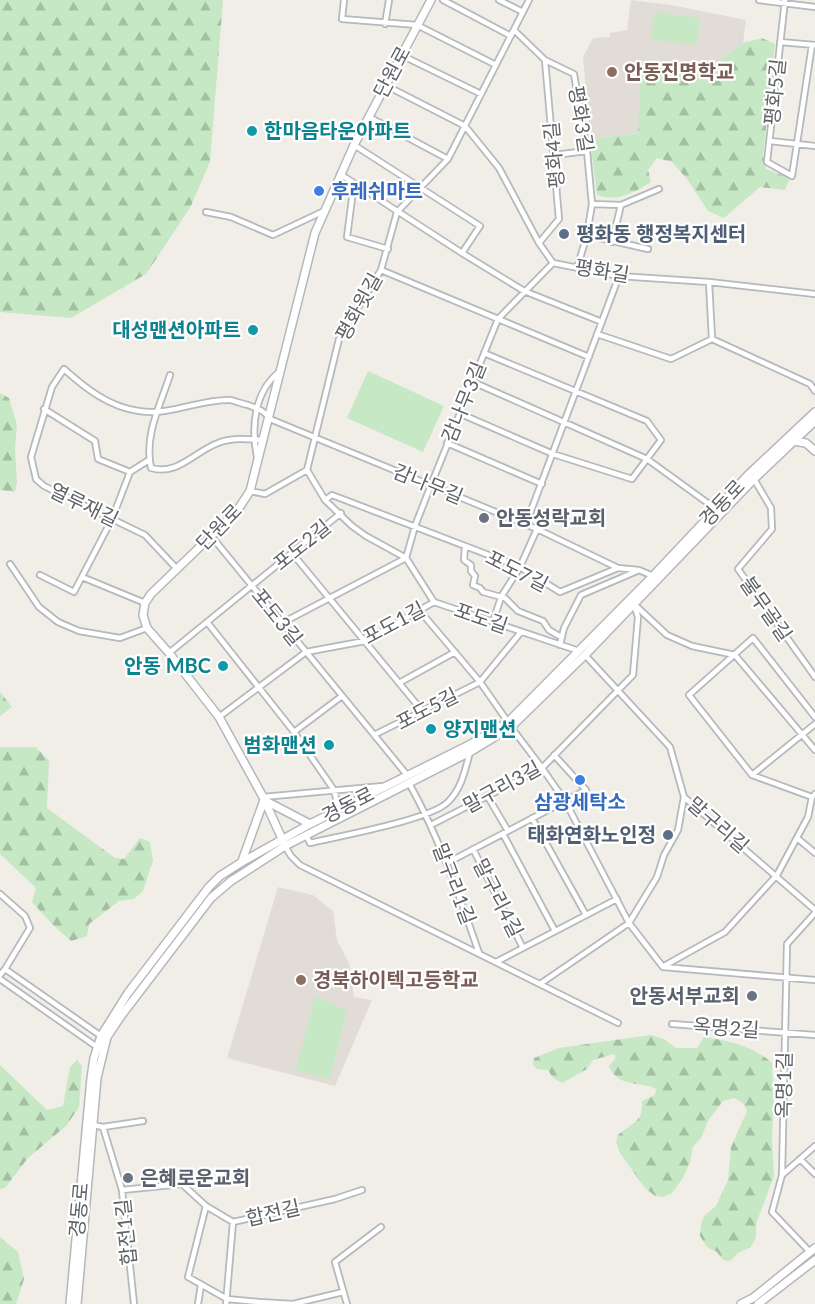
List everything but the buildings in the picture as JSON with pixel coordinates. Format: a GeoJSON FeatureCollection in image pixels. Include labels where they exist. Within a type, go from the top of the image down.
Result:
{"type":"FeatureCollection","features":[{"type":"Feature","properties":{"kind":"street"},"geometry":{"type":"LineString","coordinates":[[344,0],[342,19],[417,25],[496,65]]}},
{"type":"Feature","properties":{"kind":"street"},"geometry":{"type":"LineString","coordinates":[[385,24],[389,0]]}},
{"type":"Feature","properties":{"kind":"street","name":"단원로"},"geometry":{"type":"LineString","coordinates":[[145,603],[151,594],[237,511],[250,491],[270,420],[315,233],[354,145],[431,0]]}},
{"type":"Feature","properties":{"kind":"street"},"geometry":{"type":"LineString","coordinates":[[443,0],[511,36]]}},
{"type":"Feature","properties":{"kind":"street"},"geometry":{"type":"LineString","coordinates":[[499,0],[523,12]]}},
{"type":"Feature","properties":{"kind":"street","name":"평화윗길"},"geometry":{"type":"LineString","coordinates":[[314,437],[339,339],[381,270],[398,212],[448,159],[529,0]]}},
{"type":"Feature","properties":{"kind":"street"},"geometry":{"type":"LineString","coordinates":[[761,0],[808,3],[815,7]]}},
{"type":"Feature","properties":{"kind":"street","name":"평화5길"},"geometry":{"type":"LineString","coordinates":[[785,2],[767,162],[792,176],[798,145]]}},
{"type":"Feature","properties":{"kind":"street","name":"평화3길"},"geometry":{"type":"LineString","coordinates":[[514,30],[545,60],[574,74],[587,151],[592,204],[587,235],[577,268]]}},
{"type":"Feature","properties":{"kind":"street","name":"평화5길"},"geometry":{"type":"LineString","coordinates":[[780,42],[813,45]]}},
{"type":"Feature","properties":{"kind":"street"},"geometry":{"type":"LineString","coordinates":[[798,145],[813,45]]}},
{"type":"Feature","properties":{"kind":"street"},"geometry":{"type":"LineString","coordinates":[[401,55],[481,94]]}},
{"type":"Feature","properties":{"kind":"street","name":"평화4길"},"geometry":{"type":"LineString","coordinates":[[539,243],[559,219],[545,60]]}},
{"type":"Feature","properties":{"kind":"street"},"geometry":{"type":"LineString","coordinates":[[385,85],[465,126]]}},
{"type":"Feature","properties":{"kind":"street"},"geometry":{"type":"LineString","coordinates":[[369,117],[448,159]]}},
{"type":"Feature","properties":{"kind":"street","name":"평화길"},"geometry":{"type":"LineString","coordinates":[[465,126],[499,168],[539,243],[553,264],[619,276],[709,282],[815,294]]}},
{"type":"Feature","properties":{"kind":"street","name":"평화5길"},"geometry":{"type":"LineString","coordinates":[[770,141],[815,146]]}},
{"type":"Feature","properties":{"kind":"street"},"geometry":{"type":"LineString","coordinates":[[354,145],[480,225],[462,253]]}},
{"type":"Feature","properties":{"kind":"street"},"geometry":{"type":"LineString","coordinates":[[554,155],[587,151]]}},
{"type":"Feature","properties":{"kind":"street"},"geometry":{"type":"LineString","coordinates":[[340,174],[524,291],[602,322]]}},
{"type":"Feature","properties":{"kind":"street"},"geometry":{"type":"LineString","coordinates":[[354,183],[347,237],[388,249]]}},
{"type":"Feature","properties":{"kind":"street"},"geometry":{"type":"LineString","coordinates":[[592,204],[621,205],[659,189]]}},
{"type":"Feature","properties":{"kind":"street"},"geometry":{"type":"LineString","coordinates":[[612,242],[621,205]]}},
{"type":"Feature","properties":{"kind":"street"},"geometry":{"type":"LineString","coordinates":[[206,212],[231,217],[273,235],[324,211]]}},
{"type":"Feature","properties":{"kind":"street"},"geometry":{"type":"LineString","coordinates":[[587,235],[648,249]]}},
{"type":"Feature","properties":{"kind":"street","name":"감나무3길"},"geometry":{"type":"LineString","coordinates":[[431,485],[498,319],[553,264]]}},
{"type":"Feature","properties":{"kind":"street"},"geometry":{"type":"LineString","coordinates":[[381,270],[589,357]]}},
{"type":"Feature","properties":{"kind":"street"},"geometry":{"type":"LineString","coordinates":[[526,524],[619,276]]}},
{"type":"Feature","properties":{"kind":"street"},"geometry":{"type":"LineString","coordinates":[[709,282],[712,339]]}},
{"type":"Feature","properties":{"kind":"street"},"geometry":{"type":"LineString","coordinates":[[597,334],[671,359],[712,339]]}},
{"type":"Feature","properties":{"kind":"street"},"geometry":{"type":"LineString","coordinates":[[712,339],[810,384],[815,391]]}},
{"type":"Feature","properties":{"kind":"street"},"geometry":{"type":"LineString","coordinates":[[460,414],[553,454],[632,479],[661,440],[647,421],[576,393],[484,352]]}},
{"type":"Feature","properties":{"kind":"street","name":"열루재길"},"geometry":{"type":"LineString","coordinates":[[158,412],[130,410],[107,400],[85,388],[64,369],[52,387],[31,458],[36,479],[44,486],[145,535],[177,569]]}},
{"type":"Feature","properties":{"kind":"street"},"geometry":{"type":"LineString","coordinates":[[258,464],[253,439],[257,408],[268,382],[281,370]]}},
{"type":"Feature","properties":{"kind":"street"},"geometry":{"type":"LineString","coordinates":[[170,375],[151,429],[148,447],[151,468],[168,470],[182,465],[187,459],[219,442],[232,439],[264,440]]}},
{"type":"Feature","properties":{"kind":"street"},"geometry":{"type":"LineString","coordinates":[[473,382],[647,459],[716,509]]}},
{"type":"Feature","properties":{"kind":"street"},"geometry":{"type":"LineString","coordinates":[[158,412],[231,400],[264,410],[270,420]]}},
{"type":"Feature","properties":{"kind":"street"},"geometry":{"type":"LineString","coordinates":[[44,409],[95,441],[98,459],[130,472]]}},
{"type":"Feature","properties":{"kind":"street","name":"경동로"},"geometry":{"type":"LineString","coordinates":[[632,602],[653,576],[749,474],[815,412]]}},
{"type":"Feature","properties":{"kind":"street","name":"감나무길"},"geometry":{"type":"LineString","coordinates":[[270,420],[526,524],[618,568],[639,570],[653,576]]}},
{"type":"Feature","properties":{"kind":"street","name":"경동로"},"geometry":{"type":"LineString","coordinates":[[77,1304],[100,1061],[107,1037],[215,893],[310,824],[389,785],[470,752],[509,724],[815,421]]}},
{"type":"Feature","properties":{"kind":"street"},"geometry":{"type":"LineString","coordinates":[[250,491],[265,494],[307,470],[314,437]]}},
{"type":"Feature","properties":{"kind":"street"},"geometry":{"type":"LineString","coordinates":[[793,441],[806,443],[815,451]]}},
{"type":"Feature","properties":{"kind":"street"},"geometry":{"type":"LineString","coordinates":[[447,443],[542,484]]}},
{"type":"Feature","properties":{"kind":"street"},"geometry":{"type":"LineString","coordinates":[[40,575],[74,592],[112,519],[130,472],[149,460]]}},
{"type":"Feature","properties":{"kind":"street","name":"포도길"},"geometry":{"type":"LineString","coordinates":[[307,470],[325,500],[352,526],[366,537],[406,558],[434,602],[582,653]]}},
{"type":"Feature","properties":{"kind":"street","name":"불무골길"},"geometry":{"type":"LineString","coordinates":[[754,479],[771,508],[772,529],[738,569],[815,677]]}},
{"type":"Feature","properties":{"kind":"street"},"geometry":{"type":"LineString","coordinates":[[282,623],[406,558],[415,526],[431,485]]}},
{"type":"Feature","properties":{"kind":"street","name":"포도7길"},"geometry":{"type":"LineString","coordinates":[[325,500],[332,495],[520,567],[560,592],[618,568]]}},
{"type":"Feature","properties":{"kind":"street","name":"포도2길"},"geometry":{"type":"LineString","coordinates":[[169,653],[341,513]]}},
{"type":"Feature","properties":{"kind":"street"},"geometry":{"type":"LineString","coordinates":[[493,622],[501,597],[520,567],[537,529]]}},
{"type":"Feature","properties":{"kind":"street","name":"포도3길"},"geometry":{"type":"LineString","coordinates":[[212,537],[408,779]]}},
{"type":"Feature","properties":{"kind":"street"},"geometry":{"type":"LineString","coordinates":[[465,546],[464,560],[471,565],[471,571],[475,576],[472,585],[483,592],[506,598],[518,611],[543,621],[549,630],[561,637]]}},
{"type":"Feature","properties":{"kind":"street"},"geometry":{"type":"LineString","coordinates":[[292,553],[423,712]]}},
{"type":"Feature","properties":{"kind":"street"},"geometry":{"type":"LineString","coordinates":[[10,564],[39,607],[58,622],[79,631],[120,638],[147,628]]}},
{"type":"Feature","properties":{"kind":"street"},"geometry":{"type":"LineString","coordinates":[[560,645],[561,637],[581,596],[639,570]]}},
{"type":"Feature","properties":{"kind":"street"},"geometry":{"type":"LineString","coordinates":[[82,578],[145,603],[143,615],[147,628],[219,717],[264,799],[291,856],[300,865],[618,1023]]}},
{"type":"Feature","properties":{"kind":"street","name":"포도1길"},"geometry":{"type":"LineString","coordinates":[[219,717],[306,652],[364,641],[434,602]]}},
{"type":"Feature","properties":{"kind":"street"},"geometry":{"type":"LineString","coordinates":[[632,602],[667,635],[692,646],[735,655],[815,750]]}},
{"type":"Feature","properties":{"kind":"street","name":"말구리3길"},"geometry":{"type":"LineString","coordinates":[[431,825],[542,768],[633,675],[638,617],[632,602]]}},
{"type":"Feature","properties":{"kind":"street"},"geometry":{"type":"LineString","coordinates":[[420,611],[455,652]]}},
{"type":"Feature","properties":{"kind":"street"},"geometry":{"type":"LineString","coordinates":[[207,622],[294,732],[334,790],[339,810]]}},
{"type":"Feature","properties":{"kind":"street","name":"포도5길"},"geometry":{"type":"LineString","coordinates":[[374,735],[480,682],[520,632]]}},
{"type":"Feature","properties":{"kind":"street"},"geometry":{"type":"LineString","coordinates":[[663,967],[725,932],[777,875],[808,816],[814,795],[752,775],[688,695],[753,639],[815,717]]}},
{"type":"Feature","properties":{"kind":"street","name":"포도5길"},"geometry":{"type":"LineString","coordinates":[[399,683],[455,652],[480,682]]}},
{"type":"Feature","properties":{"kind":"street","name":"말구리길"},"geometry":{"type":"LineString","coordinates":[[582,653],[670,747],[684,797],[777,875],[815,912]]}},
{"type":"Feature","properties":{"kind":"street"},"geometry":{"type":"LineString","coordinates":[[480,682],[565,801],[629,923],[663,967],[815,980]]}},
{"type":"Feature","properties":{"kind":"street"},"geometry":{"type":"LineString","coordinates":[[294,732],[342,696]]}},
{"type":"Feature","properties":{"kind":"street","name":"경동로"},"geometry":{"type":"LineString","coordinates":[[70,1304],[92,1078],[100,1036],[128,993],[202,894],[220,876],[242,862],[306,835],[509,724]]}},
{"type":"Feature","properties":{"kind":"street"},"geometry":{"type":"LineString","coordinates":[[752,775],[815,724]]}},
{"type":"Feature","properties":{"kind":"street"},"geometry":{"type":"LineString","coordinates":[[306,835],[310,843],[427,815],[447,803],[460,786],[470,752]]}},
{"type":"Feature","properties":{"kind":"street","name":"말구리4길"},"geometry":{"type":"LineString","coordinates":[[447,863],[586,790],[554,755]]}},
{"type":"Feature","properties":{"kind":"street","name":"말구리1길"},"geometry":{"type":"LineString","coordinates":[[408,779],[427,815],[447,863],[479,953]]}},
{"type":"Feature","properties":{"kind":"street"},"geometry":{"type":"LineString","coordinates":[[264,799],[389,785]]}},
{"type":"Feature","properties":{"kind":"street"},"geometry":{"type":"LineString","coordinates":[[488,797],[505,832]]}},
{"type":"Feature","properties":{"kind":"street"},"geometry":{"type":"LineString","coordinates":[[540,984],[629,923],[657,877],[664,855],[678,830],[684,797]]}},
{"type":"Feature","properties":{"kind":"street"},"geometry":{"type":"LineString","coordinates":[[264,799],[310,824]]}},
{"type":"Feature","properties":{"kind":"street"},"geometry":{"type":"LineString","coordinates":[[242,862],[264,799]]}},
{"type":"Feature","properties":{"kind":"street"},"geometry":{"type":"LineString","coordinates":[[808,816],[815,822]]}},
{"type":"Feature","properties":{"kind":"street"},"geometry":{"type":"LineString","coordinates":[[532,818],[586,915]]}},
{"type":"Feature","properties":{"kind":"street","name":"말구리4길"},"geometry":{"type":"LineString","coordinates":[[505,832],[555,931]]}},
{"type":"Feature","properties":{"kind":"street"},"geometry":{"type":"LineString","coordinates":[[797,838],[815,853]]}},
{"type":"Feature","properties":{"kind":"street","name":"말구리4길"},"geometry":{"type":"LineString","coordinates":[[473,849],[524,948]]}},
{"type":"Feature","properties":{"kind":"street"},"geometry":{"type":"LineString","coordinates":[[0,894],[25,916],[30,928],[0,977],[97,1047]]}},
{"type":"Feature","properties":{"kind":"street"},"geometry":{"type":"LineString","coordinates":[[496,962],[617,899]]}},
{"type":"Feature","properties":{"kind":"street","name":"옥명1길"},"geometry":{"type":"LineString","coordinates":[[813,1250],[772,1212],[782,1175],[787,944],[815,912]]}},
{"type":"Feature","properties":{"kind":"street"},"geometry":{"type":"LineString","coordinates":[[5,969],[100,1036]]}},
{"type":"Feature","properties":{"kind":"street","name":"옥명2길"},"geometry":{"type":"LineString","coordinates":[[672,1024],[815,1035]]}},
{"type":"Feature","properties":{"kind":"street"},"geometry":{"type":"LineString","coordinates":[[93,1125],[103,1127],[143,1120]]}},
{"type":"Feature","properties":{"kind":"street","name":"합전1길"},"geometry":{"type":"LineString","coordinates":[[103,1127],[122,1190],[134,1304]]}},
{"type":"Feature","properties":{"kind":"street"},"geometry":{"type":"LineString","coordinates":[[782,1175],[815,1146]]}},
{"type":"Feature","properties":{"kind":"street"},"geometry":{"type":"LineString","coordinates":[[800,1159],[815,1174]]}},
{"type":"Feature","properties":{"kind":"street","name":"합전길"},"geometry":{"type":"LineString","coordinates":[[122,1190],[183,1184],[206,1206],[233,1222],[335,1199],[362,1190]]}},
{"type":"Feature","properties":{"kind":"street"},"geometry":{"type":"LineString","coordinates":[[206,1206],[188,1277],[226,1302],[309,1303],[343,1292]]}},
{"type":"Feature","properties":{"kind":"street"},"geometry":{"type":"LineString","coordinates":[[226,1302],[233,1222]]}},
{"type":"Feature","properties":{"kind":"street"},"geometry":{"type":"LineString","coordinates":[[347,1304],[335,1262],[381,1227]]}},
{"type":"Feature","properties":{"kind":"street"},"geometry":{"type":"LineString","coordinates":[[741,1304],[753,1298],[813,1250]]}},
{"type":"Feature","properties":{"kind":"street"},"geometry":{"type":"LineString","coordinates":[[764,1303],[815,1260]]}},
{"type":"Feature","properties":{"kind":"street"},"geometry":{"type":"LineString","coordinates":[[198,1304],[201,1285]]}},
{"type":"Feature","properties":{"kind":"shaded area","name":"안동진명학교"},"geometry":{"type":"Polygon","coordinates":[[[631,0],[671,5],[746,20],[743,43],[699,76],[638,133],[590,139],[583,57],[593,38],[610,37],[610,33],[627,30],[631,0]]]}},
{"type":"Feature","properties":{"kind":"shaded area","name":"경북하이텍고등학교"},"geometry":{"type":"Polygon","coordinates":[[[278,887],[313,895],[333,911],[337,940],[349,963],[354,997],[372,1000],[335,1086],[227,1058],[278,887]]]}},
{"type":"Feature","properties":{"kind":"green space"},"geometry":{"type":"Polygon","coordinates":[[[0,0],[223,0],[210,162],[190,208],[146,274],[71,318],[0,312],[0,0]]]}},
{"type":"Feature","properties":{"kind":"green space"},"geometry":{"type":"Polygon","coordinates":[[[654,12],[700,18],[696,45],[651,39],[654,12]]]}},
{"type":"Feature","properties":{"kind":"green space"},"geometry":{"type":"Polygon","coordinates":[[[762,38],[775,44],[763,155],[766,169],[790,178],[785,190],[760,187],[724,218],[708,211],[687,179],[672,162],[657,158],[648,170],[651,182],[645,186],[618,197],[597,195],[590,139],[638,133],[641,68],[699,76],[743,43],[762,38]]]}},
{"type":"Feature","properties":{"kind":"green space"},"geometry":{"type":"Polygon","coordinates":[[[368,371],[444,406],[423,452],[347,418],[368,371]]]}},
{"type":"Feature","properties":{"kind":"green space"},"geometry":{"type":"Polygon","coordinates":[[[0,393],[9,398],[17,425],[15,492],[0,490],[0,393]]]}},
{"type":"Feature","properties":{"kind":"green space"},"geometry":{"type":"Polygon","coordinates":[[[0,692],[12,707],[0,716],[0,692]]]}},
{"type":"Feature","properties":{"kind":"green space"},"geometry":{"type":"Polygon","coordinates":[[[0,747],[36,747],[49,761],[47,808],[115,858],[124,859],[140,838],[150,842],[153,860],[143,891],[134,899],[119,901],[89,924],[87,936],[71,941],[53,925],[32,902],[36,888],[0,854],[0,747]]]}},
{"type":"Feature","properties":{"kind":"green space"},"geometry":{"type":"Polygon","coordinates":[[[315,996],[347,1011],[330,1079],[296,1071],[315,996]]]}},
{"type":"Feature","properties":{"kind":"green space"},"geometry":{"type":"Polygon","coordinates":[[[651,1035],[664,1039],[676,1048],[697,1048],[704,1037],[731,1042],[756,1052],[772,1063],[774,1176],[756,1224],[756,1237],[751,1247],[738,1253],[730,1261],[723,1260],[717,1252],[707,1247],[700,1236],[704,1216],[716,1206],[728,1180],[731,1147],[747,1111],[743,1103],[734,1098],[723,1101],[693,1147],[683,1178],[672,1193],[663,1197],[655,1196],[645,1188],[620,1153],[616,1142],[618,1135],[639,1117],[642,1101],[655,1095],[656,1089],[618,1078],[609,1066],[616,1058],[614,1054],[593,1060],[587,1069],[562,1083],[553,1078],[548,1070],[537,1069],[533,1065],[534,1058],[559,1048],[651,1035]]]}},
{"type":"Feature","properties":{"kind":"green space"},"geometry":{"type":"Polygon","coordinates":[[[77,1060],[82,1066],[79,1107],[66,1126],[28,1158],[5,1188],[0,1189],[0,1065],[47,1110],[63,1106],[70,1067],[77,1060]]]}},
{"type":"Feature","properties":{"kind":"green space"},"geometry":{"type":"Polygon","coordinates":[[[0,1237],[18,1252],[24,1279],[16,1304],[0,1304],[0,1237]]]}},
{"type":"Feature","properties":{"kind":"place","name":"안동진명학교"},"geometry":{"type":"Point","coordinates":[612,72]}},
{"type":"Feature","properties":{"kind":"place","name":"한마음타운아파트"},"geometry":{"type":"Point","coordinates":[252,131]}},
{"type":"Feature","properties":{"kind":"place","name":"후레쉬마트"},"geometry":{"type":"Point","coordinates":[319,191]}},
{"type":"Feature","properties":{"kind":"place","name":"평화동 행정복지센터"},"geometry":{"type":"Point","coordinates":[564,234]}},
{"type":"Feature","properties":{"kind":"place","name":"대성맨션아파트"},"geometry":{"type":"Point","coordinates":[253,330]}},
{"type":"Feature","properties":{"kind":"place","name":"안동성락교회"},"geometry":{"type":"Point","coordinates":[484,518]}},
{"type":"Feature","properties":{"kind":"place","name":"안동 MBC"},"geometry":{"type":"Point","coordinates":[223,666]}},
{"type":"Feature","properties":{"kind":"place","name":"양지맨션"},"geometry":{"type":"Point","coordinates":[431,729]}},
{"type":"Feature","properties":{"kind":"place","name":"범화맨션"},"geometry":{"type":"Point","coordinates":[329,745]}},
{"type":"Feature","properties":{"kind":"place","name":"삼광세탁소"},"geometry":{"type":"Point","coordinates":[580,780]}},
{"type":"Feature","properties":{"kind":"place","name":"태화연화노인정"},"geometry":{"type":"Point","coordinates":[668,835]}},
{"type":"Feature","properties":{"kind":"place","name":"경북하이텍고등학교"},"geometry":{"type":"Point","coordinates":[301,980]}},
{"type":"Feature","properties":{"kind":"place","name":"안동서부교회"},"geometry":{"type":"Point","coordinates":[752,996]}},
{"type":"Feature","properties":{"kind":"place","name":"은혜로운교회"},"geometry":{"type":"Point","coordinates":[128,1178]}}]}
